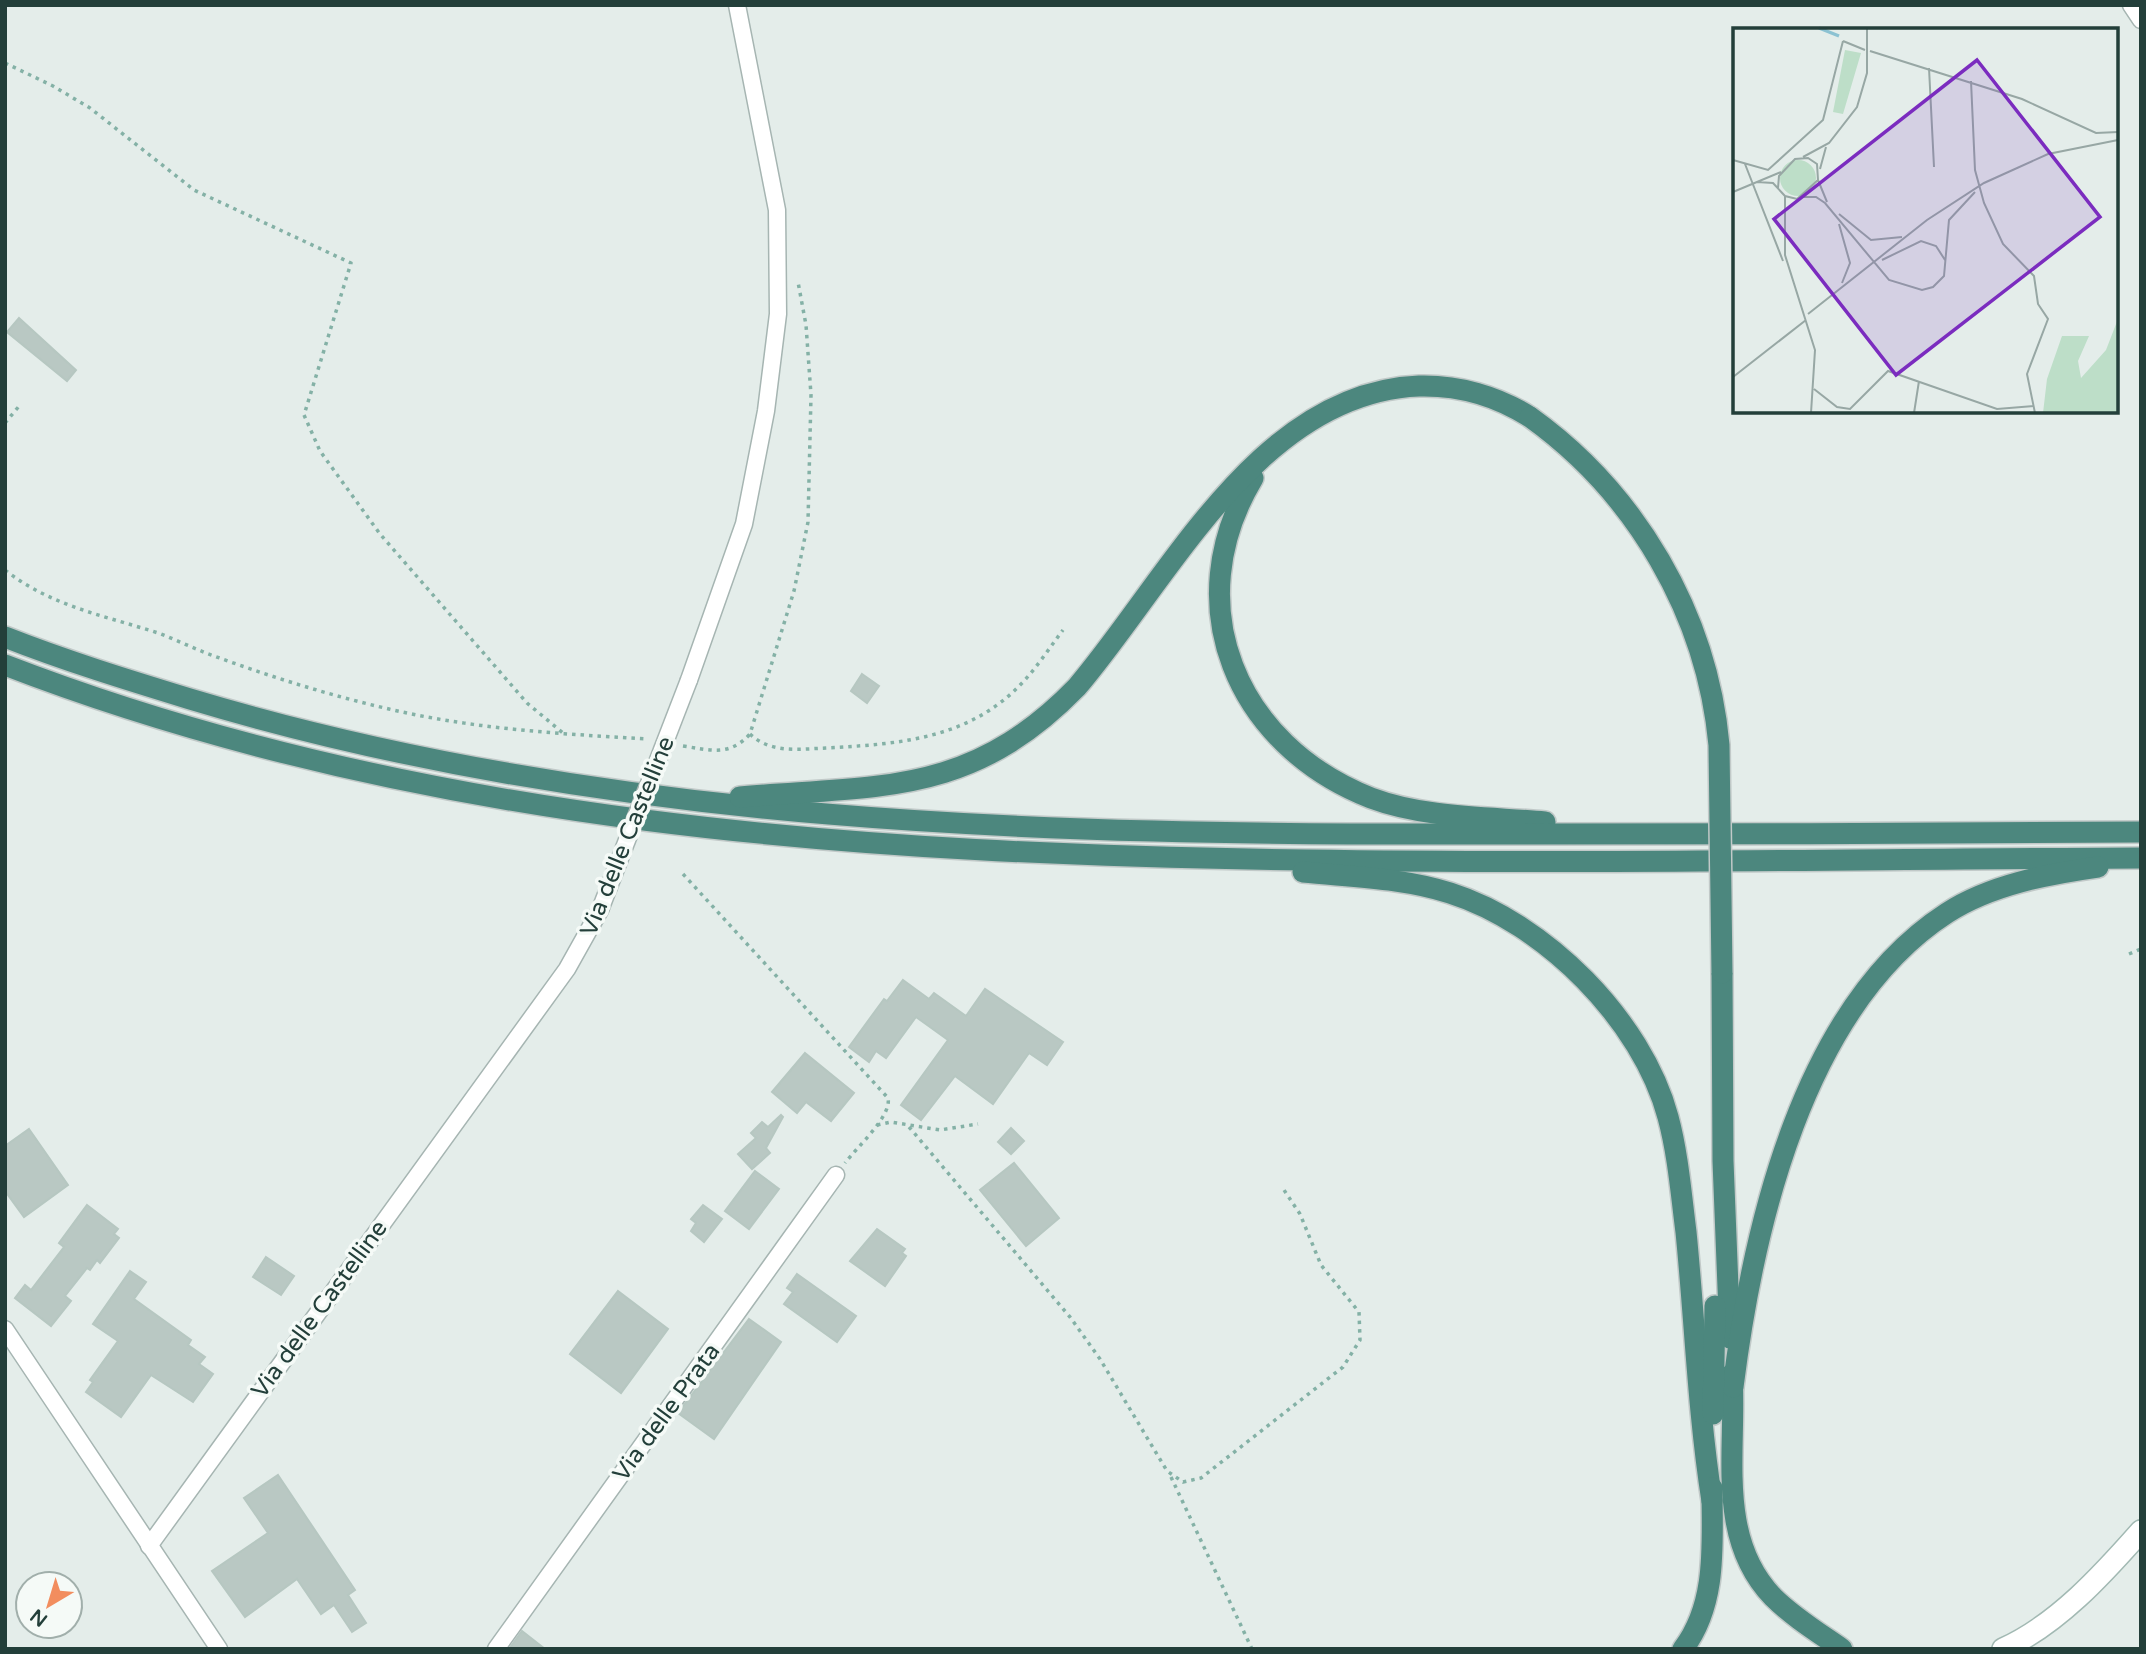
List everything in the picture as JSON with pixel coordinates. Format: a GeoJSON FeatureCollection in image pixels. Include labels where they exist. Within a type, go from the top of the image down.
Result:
{"type":"FeatureCollection","features":[{"type":"Feature","properties":{"kind":"highway"},"geometry":{"type":"LineString","coordinates":[[693,801],[891,785],[950,771],[1005,746],[1057,708],[1077,687],[1224,497],[1305,423],[1329,409],[1380,391],[1419,386],[1452,388],[1496,400],[1530,417],[1590,468],[1632,518],[1665,569],[1696,638],[1716,716],[1723,1161],[1733,1387],[1733,1497],[1741,1545],[1750,1565],[1785,1608],[1842,1649]]}},
{"type":"Feature","properties":{"kind":"highway"},"geometry":{"type":"LineString","coordinates":[[1265,458],[1231,523],[1222,556],[1218,594],[1231,666],[1240,687],[1271,730],[1320,771],[1371,798],[1418,810],[1665,834]]}},
{"type":"Feature","properties":{"kind":"highway"},"geometry":{"type":"LineString","coordinates":[[5,637],[124,678],[335,739],[533,778],[693,801],[912,822],[1100,831],[1665,834],[2141,832]]}},
{"type":"Feature","properties":{"kind":"highway"},"geometry":{"type":"LineString","coordinates":[[5,666],[116,705],[228,739],[446,790],[586,814],[761,835],[917,848],[1183,859],[2141,860]]}},
{"type":"Feature","properties":{"kind":"highway"},"geometry":{"type":"LineString","coordinates":[[1183,859],[1423,885],[1451,893],[1485,906],[1533,935],[1559,954],[1601,995],[1632,1039],[1652,1079],[1667,1113],[1676,1150],[1690,1276],[1703,1445],[1712,1502]]}},
{"type":"Feature","properties":{"kind":"highway"},"geometry":{"type":"LineString","coordinates":[[1733,1387],[1743,1307],[1757,1242],[1788,1139],[1834,1042],[1874,979],[1915,936],[1948,912],[1974,898],[2026,881],[2141,860]]}},
{"type":"Feature","properties":{"kind":"highway"},"geometry":{"type":"LineString","coordinates":[[1683,1649],[1702,1615],[1710,1578],[1717,1240],[1723,1161]]}},
{"type":"Feature","properties":{"kind":"main road"},"geometry":{"type":"LineString","coordinates":[[2012,1646],[2066,1606],[2141,1531]]}},
{"type":"Feature","properties":{"kind":"street","name":"Via delle Castelline"},"geometry":{"type":"LineString","coordinates":[[149,1546],[567,969],[600,910],[690,680],[744,524],[755,476],[774,354],[780,250],[777,210],[766,141],[737,5]]}},
{"type":"Feature","properties":{"kind":"street"},"geometry":{"type":"LineString","coordinates":[[2131,5],[2141,20]]}},
{"type":"Feature","properties":{"kind":"street","name":"Via delle Prata"},"geometry":{"type":"LineString","coordinates":[[496,1649],[836,1175]]}},
{"type":"Feature","properties":{"kind":"street"},"geometry":{"type":"LineString","coordinates":[[5,1329],[219,1649]]}},
{"type":"Feature","properties":{"kind":"path"},"geometry":{"type":"LineString","coordinates":[[5,62],[90,108],[194,190],[351,263],[304,415],[312,437],[380,534],[527,703],[565,734]]}},
{"type":"Feature","properties":{"kind":"path"},"geometry":{"type":"LineString","coordinates":[[683,746],[726,751],[736,747],[750,734],[794,591],[808,522],[811,395],[806,325],[798,282],[780,250]]}},
{"type":"Feature","properties":{"kind":"path"},"geometry":{"type":"LineString","coordinates":[[5,423],[20,405]]}},
{"type":"Feature","properties":{"kind":"path"},"geometry":{"type":"LineString","coordinates":[[5,570],[35,591],[72,608],[163,635],[207,653],[337,695],[450,722],[649,740]]}},
{"type":"Feature","properties":{"kind":"path"},"geometry":{"type":"LineString","coordinates":[[750,734],[767,746],[793,749],[890,745],[938,736],[973,722],[995,707],[1023,682],[1063,631]]}},
{"type":"Feature","properties":{"kind":"path"},"geometry":{"type":"LineString","coordinates":[[683,874],[888,1098],[890,1106],[836,1175]]}},
{"type":"Feature","properties":{"kind":"path"},"geometry":{"type":"LineString","coordinates":[[2130,954],[2141,949]]}},
{"type":"Feature","properties":{"kind":"path"},"geometry":{"type":"LineString","coordinates":[[877,1125],[891,1122],[909,1127],[948,1130],[978,1124]]}},
{"type":"Feature","properties":{"kind":"path"},"geometry":{"type":"LineString","coordinates":[[909,1127],[1070,1317],[1100,1359],[1179,1490],[1252,1649]]}},
{"type":"Feature","properties":{"kind":"path"},"geometry":{"type":"LineString","coordinates":[[1167,1471],[1183,1482],[1201,1478],[1343,1367],[1360,1340],[1359,1312],[1346,1292],[1321,1265],[1300,1214],[1284,1190]]}},
{"type":"Feature","properties":{"kind":"building"},"geometry":{"type":"Polygon","coordinates":[[[19,318],[76,370],[67,381],[7,332],[19,318]]]}},
{"type":"Feature","properties":{"kind":"building"},"geometry":{"type":"Polygon","coordinates":[[[862,674],[879,686],[867,703],[851,691],[862,674]]]}},
{"type":"Feature","properties":{"kind":"building"},"geometry":{"type":"Polygon","coordinates":[[[903,980],[929,999],[934,993],[966,1016],[985,989],[1063,1042],[1047,1065],[1029,1053],[993,1104],[955,1076],[921,1120],[901,1105],[948,1040],[916,1017],[886,1058],[876,1051],[869,1062],[849,1047],[884,999],[887,1001],[903,980]]]}},
{"type":"Feature","properties":{"kind":"building"},"geometry":{"type":"Polygon","coordinates":[[[805,1053],[854,1093],[831,1121],[806,1102],[797,1113],[772,1092],[805,1053]]]}},
{"type":"Feature","properties":{"kind":"building"},"geometry":{"type":"Polygon","coordinates":[[[781,1115],[783,1117],[766,1148],[770,1153],[752,1169],[738,1154],[756,1138],[751,1133],[762,1122],[768,1127],[781,1115]]]}},
{"type":"Feature","properties":{"kind":"building"},"geometry":{"type":"Polygon","coordinates":[[[1011,1128],[1024,1141],[1011,1154],[998,1142],[1011,1128]]]}},
{"type":"Feature","properties":{"kind":"building"},"geometry":{"type":"Polygon","coordinates":[[[29,1129],[68,1185],[24,1217],[5,1191],[5,1146],[29,1129]]]}},
{"type":"Feature","properties":{"kind":"building"},"geometry":{"type":"Polygon","coordinates":[[[1014,1163],[1059,1218],[1026,1246],[980,1190],[1014,1163]]]}},
{"type":"Feature","properties":{"kind":"building"},"geometry":{"type":"Polygon","coordinates":[[[755,1171],[779,1189],[749,1229],[725,1211],[755,1171]]]}},
{"type":"Feature","properties":{"kind":"building"},"geometry":{"type":"Polygon","coordinates":[[[87,1205],[118,1229],[114,1234],[119,1238],[100,1263],[97,1260],[90,1270],[87,1268],[65,1296],[71,1301],[51,1326],[15,1298],[25,1285],[31,1290],[64,1247],[59,1243],[87,1205]]]}},
{"type":"Feature","properties":{"kind":"building"},"geometry":{"type":"Polygon","coordinates":[[[703,1205],[722,1219],[704,1242],[691,1231],[696,1223],[691,1219],[703,1205]]]}},
{"type":"Feature","properties":{"kind":"building"},"geometry":{"type":"Polygon","coordinates":[[[877,1229],[905,1249],[902,1253],[906,1256],[885,1286],[850,1261],[877,1229]]]}},
{"type":"Feature","properties":{"kind":"building"},"geometry":{"type":"Polygon","coordinates":[[[266,1257],[294,1276],[281,1295],[253,1277],[266,1257]]]}},
{"type":"Feature","properties":{"kind":"building"},"geometry":{"type":"Polygon","coordinates":[[[130,1271],[146,1282],[134,1299],[191,1340],[188,1345],[205,1357],[199,1364],[213,1374],[193,1402],[151,1375],[121,1417],[86,1392],[93,1382],[90,1380],[118,1341],[93,1324],[130,1271]]]}},
{"type":"Feature","properties":{"kind":"building"},"geometry":{"type":"Polygon","coordinates":[[[797,1274],[856,1316],[837,1342],[784,1304],[793,1292],[787,1288],[797,1274]]]}},
{"type":"Feature","properties":{"kind":"building"},"geometry":{"type":"Polygon","coordinates":[[[618,1291],[668,1329],[621,1393],[570,1354],[618,1291]]]}},
{"type":"Feature","properties":{"kind":"building"},"geometry":{"type":"Polygon","coordinates":[[[749,1319],[781,1342],[714,1439],[678,1413],[749,1319]]]}},
{"type":"Feature","properties":{"kind":"building"},"geometry":{"type":"Polygon","coordinates":[[[278,1475],[355,1590],[348,1595],[366,1623],[352,1632],[334,1605],[321,1614],[297,1579],[245,1617],[212,1571],[268,1533],[244,1498],[278,1475]]]}},
{"type":"Feature","properties":{"kind":"building"},"geometry":{"type":"Polygon","coordinates":[[[522,1631],[545,1649],[509,1649],[522,1631]]]}}]}
